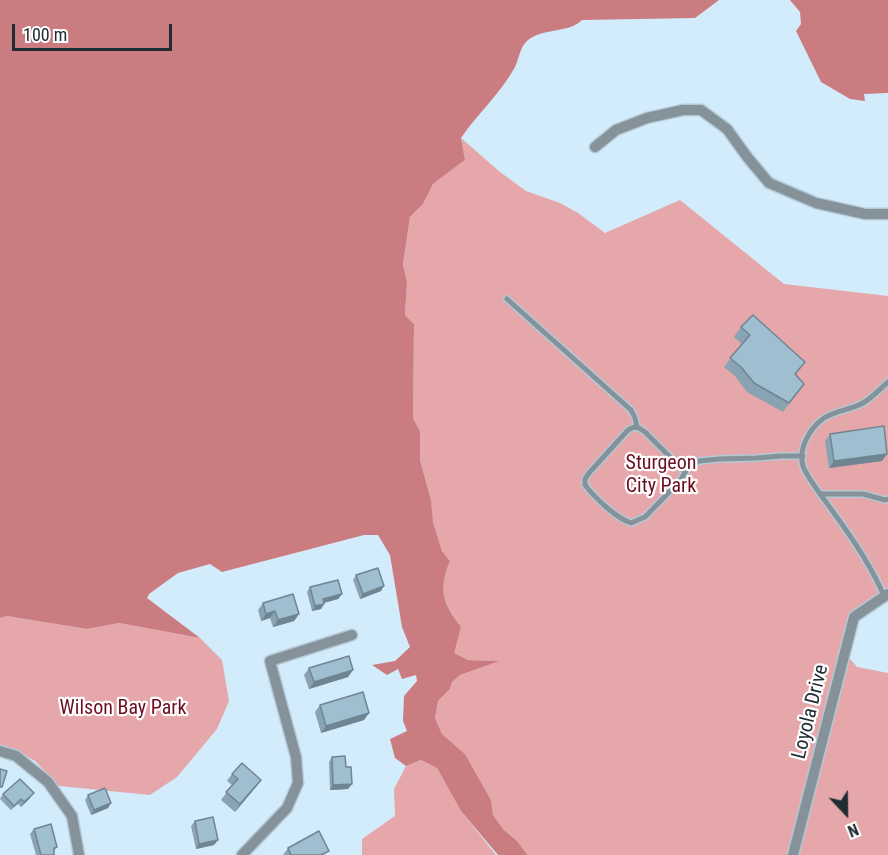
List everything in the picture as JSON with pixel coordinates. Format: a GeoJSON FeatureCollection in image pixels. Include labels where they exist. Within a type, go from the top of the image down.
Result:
{"type":"FeatureCollection","features":[{"type":"Feature","properties":{"kind":"street"},"geometry":{"type":"LineString","coordinates":[[595,147],[616,130],[646,118],[683,110],[701,110],[727,129],[769,183],[816,203],[865,214],[888,214]]}},
{"type":"Feature","properties":{"kind":"street","name":"Loyola Drive"},"geometry":{"type":"LineString","coordinates":[[793,855],[854,617],[886,595]]}},
{"type":"Feature","properties":{"kind":"street"},"geometry":{"type":"LineString","coordinates":[[242,855],[287,808],[298,783],[296,757],[270,661],[352,634]]}},
{"type":"Feature","properties":{"kind":"street"},"geometry":{"type":"LineString","coordinates":[[0,751],[16,756],[48,782],[72,816],[79,855]]}},
{"type":"Feature","properties":{"kind":"lane"},"geometry":{"type":"LineString","coordinates":[[507,299],[631,410],[637,427]]}},
{"type":"Feature","properties":{"kind":"lane"},"geometry":{"type":"LineString","coordinates":[[886,595],[859,549],[803,467],[803,456],[807,435],[824,418],[864,403],[888,382]]}},
{"type":"Feature","properties":{"kind":"lane"},"geometry":{"type":"LineString","coordinates":[[686,472],[645,432],[634,427],[628,430],[590,473],[585,479],[585,485],[624,520],[631,523],[645,517],[680,481],[686,472],[687,469],[699,461],[803,456]]}},
{"type":"Feature","properties":{"kind":"lane"},"geometry":{"type":"LineString","coordinates":[[820,494],[863,494],[888,499]]}},
{"type":"Feature","properties":{"kind":"green space","name":"Sturgeon City Park"},"geometry":{"type":"Polygon","coordinates":[[[461,138],[526,191],[560,203],[605,233],[680,200],[784,284],[888,296],[888,594],[855,617],[845,653],[857,667],[888,673],[888,855],[525,855],[517,841],[504,830],[493,815],[491,800],[465,754],[442,734],[435,718],[438,701],[450,689],[452,682],[460,675],[497,661],[468,660],[453,653],[461,627],[444,596],[444,580],[450,561],[442,551],[432,523],[431,500],[420,460],[420,431],[413,418],[414,324],[405,315],[407,282],[403,266],[410,217],[423,204],[433,184],[465,160],[461,138]]]}},
{"type":"Feature","properties":{"kind":"green space","name":"Wilson Bay Park"},"geometry":{"type":"Polygon","coordinates":[[[7,616],[87,629],[119,623],[200,638],[222,660],[229,701],[217,729],[177,777],[150,795],[59,786],[35,761],[19,752],[0,746],[0,618],[7,616]]]}},
{"type":"Feature","properties":{"kind":"green space"},"geometry":{"type":"Polygon","coordinates":[[[421,760],[437,768],[461,811],[496,855],[362,855],[362,839],[395,816],[394,789],[406,766],[421,760]]]}},
{"type":"Feature","properties":{"kind":"shaded area"},"geometry":{"type":"Polygon","coordinates":[[[0,0],[719,0],[695,18],[582,20],[570,27],[540,34],[527,41],[509,76],[461,138],[465,160],[433,184],[423,204],[410,217],[403,265],[407,282],[405,315],[414,324],[413,418],[420,431],[420,460],[431,500],[433,523],[442,551],[450,561],[443,588],[446,603],[461,627],[454,653],[468,660],[499,661],[460,675],[452,682],[450,689],[438,701],[435,718],[442,734],[465,754],[491,800],[493,815],[527,855],[498,855],[461,811],[437,768],[421,760],[406,766],[395,758],[390,739],[407,731],[403,721],[404,696],[417,681],[416,675],[402,679],[398,669],[387,675],[372,665],[395,661],[410,647],[402,627],[390,555],[378,535],[364,535],[222,572],[210,564],[178,573],[149,594],[147,598],[200,638],[119,623],[87,629],[7,616],[0,618],[0,0]]]}},
{"type":"Feature","properties":{"kind":"shaded area"},"geometry":{"type":"Polygon","coordinates":[[[790,0],[888,0],[888,93],[864,94],[865,101],[850,99],[821,82],[796,31],[801,24],[800,12],[790,0]]]}},
{"type":"Feature","properties":{"kind":"building"},"geometry":{"type":"Polygon","coordinates":[[[753,315],[805,362],[795,374],[804,384],[789,403],[754,383],[730,358],[750,335],[741,327],[753,315]]]}},
{"type":"Feature","properties":{"kind":"building"},"geometry":{"type":"Polygon","coordinates":[[[884,426],[887,454],[834,461],[830,434],[884,426]]]}},
{"type":"Feature","properties":{"kind":"building"},"geometry":{"type":"Polygon","coordinates":[[[378,568],[384,586],[363,594],[356,575],[378,568]]]}},
{"type":"Feature","properties":{"kind":"building"},"geometry":{"type":"Polygon","coordinates":[[[338,580],[342,594],[323,599],[324,604],[315,606],[310,587],[338,580]]]}},
{"type":"Feature","properties":{"kind":"building"},"geometry":{"type":"Polygon","coordinates":[[[293,594],[299,614],[278,620],[275,611],[266,614],[263,603],[293,594]]]}},
{"type":"Feature","properties":{"kind":"building"},"geometry":{"type":"Polygon","coordinates":[[[349,656],[353,670],[314,682],[309,668],[349,656]]]}},
{"type":"Feature","properties":{"kind":"building"},"geometry":{"type":"Polygon","coordinates":[[[363,692],[369,713],[326,726],[320,705],[363,692]]]}},
{"type":"Feature","properties":{"kind":"building"},"geometry":{"type":"Polygon","coordinates":[[[345,756],[346,767],[351,767],[352,784],[333,785],[332,757],[345,756]]]}},
{"type":"Feature","properties":{"kind":"building"},"geometry":{"type":"Polygon","coordinates":[[[242,763],[261,780],[240,804],[226,792],[238,779],[232,774],[242,763]]]}},
{"type":"Feature","properties":{"kind":"building"},"geometry":{"type":"Polygon","coordinates":[[[0,769],[7,771],[2,787],[0,787],[0,769]]]}},
{"type":"Feature","properties":{"kind":"building"},"geometry":{"type":"Polygon","coordinates":[[[20,779],[34,793],[24,802],[21,799],[14,806],[3,794],[20,779]]]}},
{"type":"Feature","properties":{"kind":"building"},"geometry":{"type":"Polygon","coordinates":[[[105,788],[111,803],[94,810],[88,795],[105,788]]]}},
{"type":"Feature","properties":{"kind":"building"},"geometry":{"type":"Polygon","coordinates":[[[213,817],[218,840],[199,844],[195,821],[213,817]]]}},
{"type":"Feature","properties":{"kind":"building"},"geometry":{"type":"Polygon","coordinates":[[[51,824],[57,847],[54,848],[54,855],[41,855],[34,829],[51,824]]]}},
{"type":"Feature","properties":{"kind":"building"},"geometry":{"type":"Polygon","coordinates":[[[319,831],[329,851],[321,855],[291,855],[288,848],[319,831]]]}}]}
